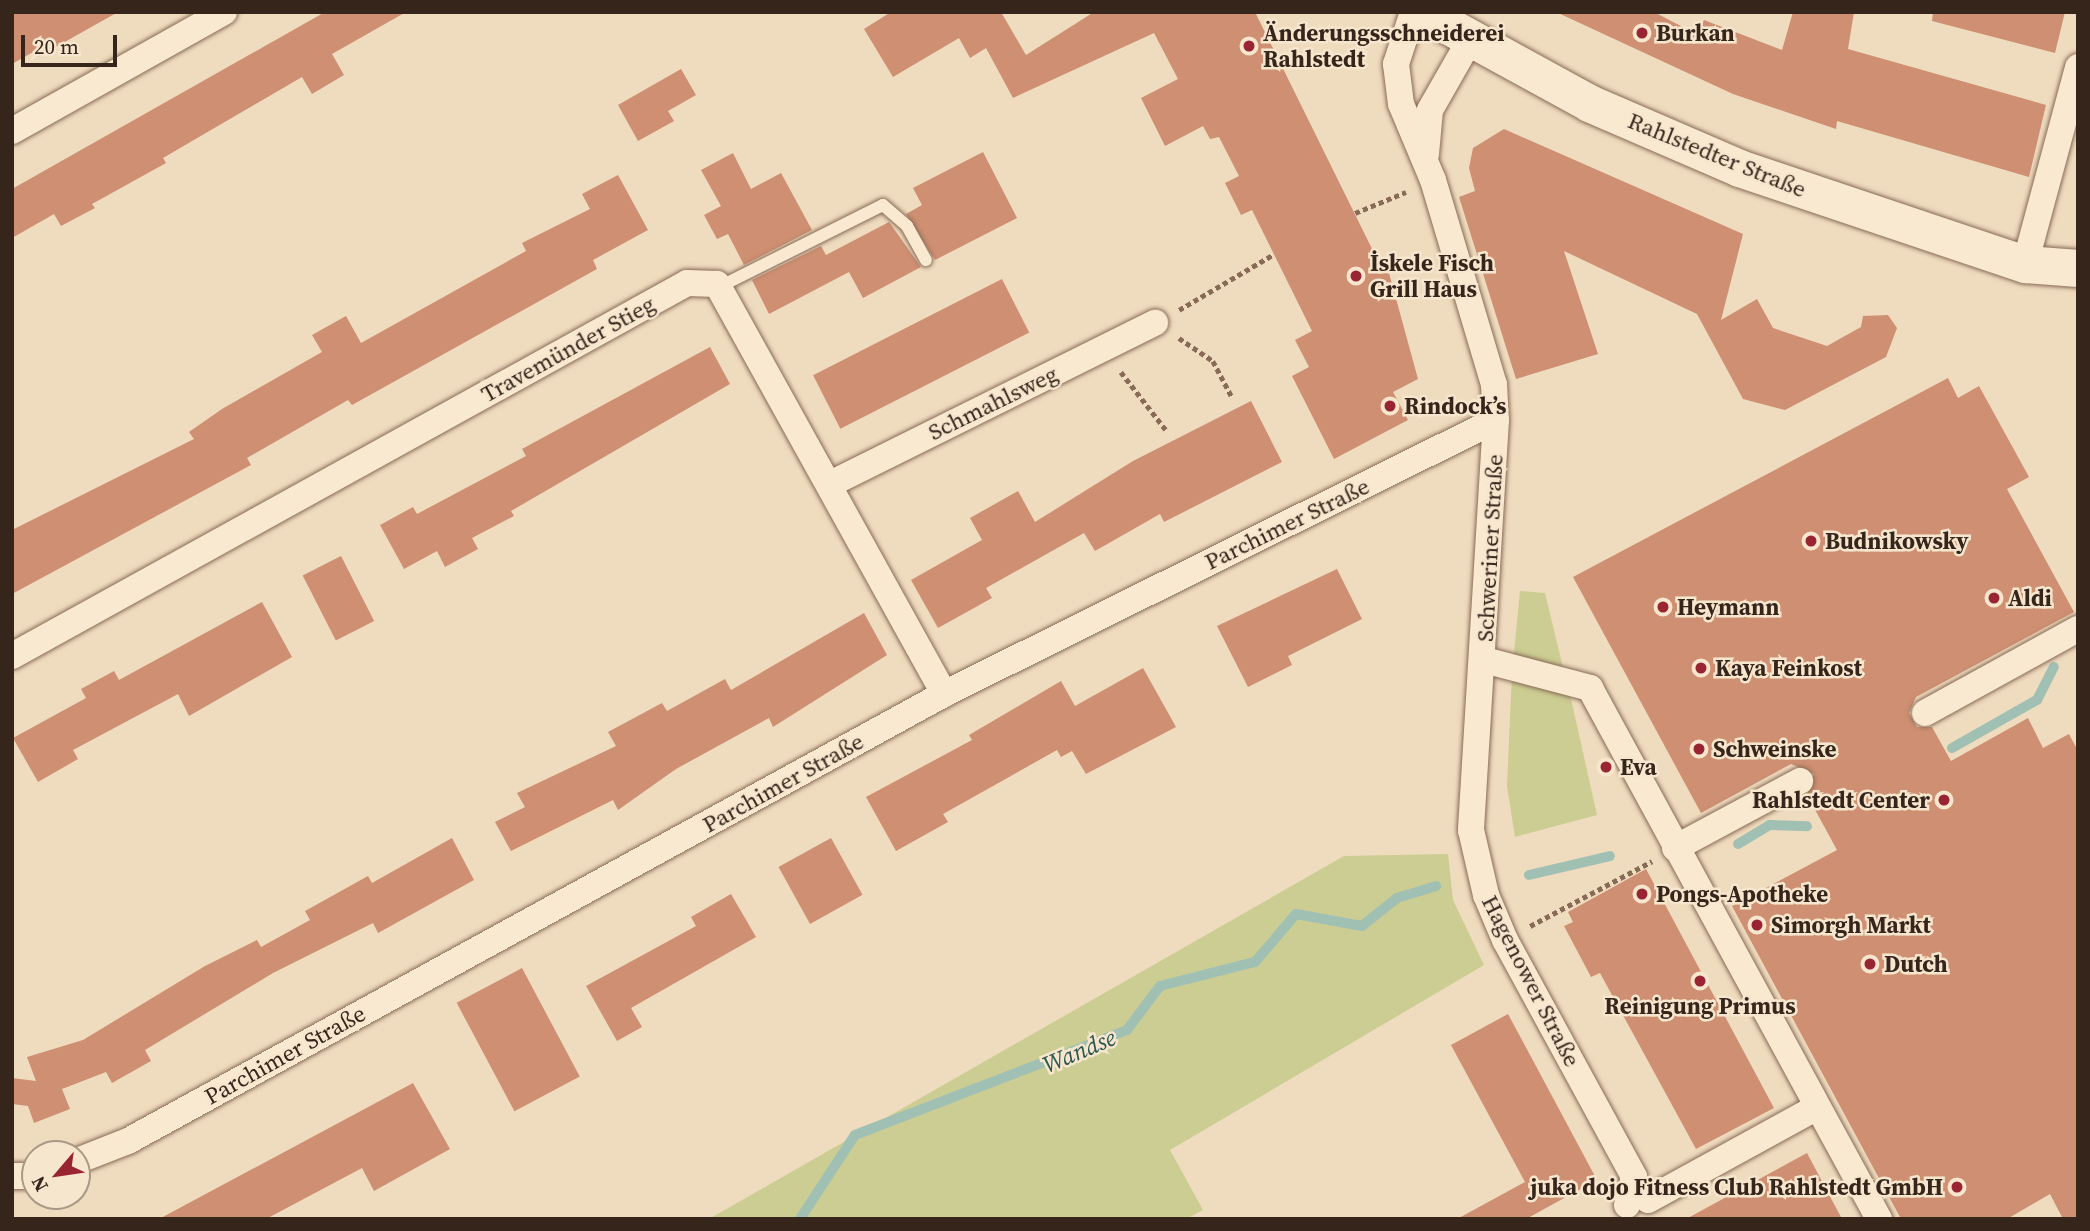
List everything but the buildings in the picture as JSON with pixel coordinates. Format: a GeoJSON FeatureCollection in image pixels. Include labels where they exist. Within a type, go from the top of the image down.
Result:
{"type":"FeatureCollection","features":[{"type":"Feature","properties":{"kind":"main road","name":"Rahlstedter Straße"},"geometry":{"type":"LineString","coordinates":[[1423,12],[1589,103],[1739,168],[2025,264],[2078,268]]}},
{"type":"Feature","properties":{"kind":"street"},"geometry":{"type":"LineString","coordinates":[[12,131],[223,12]]}},
{"type":"Feature","properties":{"kind":"street","name":"Schweriner Straße"},"geometry":{"type":"LineString","coordinates":[[1413,12],[1399,45],[1398,85],[1429,168],[1493,384],[1496,420],[1484,660],[1590,688],[1879,1219]]}},
{"type":"Feature","properties":{"kind":"street","name":"Schweriner Straße"},"geometry":{"type":"LineString","coordinates":[[1429,168],[1430,110],[1470,40]]}},
{"type":"Feature","properties":{"kind":"street"},"geometry":{"type":"LineString","coordinates":[[2025,264],[2078,67]]}},
{"type":"Feature","properties":{"kind":"street","name":"Travemünder Stieg"},"geometry":{"type":"LineString","coordinates":[[12,656],[687,283],[719,288]]}},
{"type":"Feature","properties":{"kind":"street"},"geometry":{"type":"LineString","coordinates":[[719,288],[830,484],[944,695]]}},
{"type":"Feature","properties":{"kind":"street","name":"Schmahlsweg"},"geometry":{"type":"LineString","coordinates":[[830,484],[1156,323]]}},
{"type":"Feature","properties":{"kind":"street","name":"Parchimer Straße"},"geometry":{"type":"LineString","coordinates":[[91,1156],[128,1141],[944,695],[1496,420]]}},
{"type":"Feature","properties":{"kind":"street"},"geometry":{"type":"LineString","coordinates":[[1925,713],[2078,629]]}},
{"type":"Feature","properties":{"kind":"street","name":"Hagenower Straße"},"geometry":{"type":"LineString","coordinates":[[1484,660],[1471,830],[1486,895],[1505,940],[1634,1177],[1636,1210]]}},
{"type":"Feature","properties":{"kind":"street"},"geometry":{"type":"LineString","coordinates":[[1675,848],[1800,780]]}},
{"type":"Feature","properties":{"kind":"street"},"geometry":{"type":"LineString","coordinates":[[1636,1210],[1817,1107]]}},
{"type":"Feature","properties":{"kind":"lane"},"geometry":{"type":"LineString","coordinates":[[719,288],[883,205],[907,226],[926,260]]}},
{"type":"Feature","properties":{"kind":"path"},"geometry":{"type":"LineString","coordinates":[[1355,213],[1429,168]]}},
{"type":"Feature","properties":{"kind":"path"},"geometry":{"type":"LineString","coordinates":[[1232,397],[1213,361],[1156,323],[1274,254]]}},
{"type":"Feature","properties":{"kind":"path"},"geometry":{"type":"LineString","coordinates":[[1103,348],[1166,430]]}},
{"type":"Feature","properties":{"kind":"path"},"geometry":{"type":"LineString","coordinates":[[1505,940],[1675,848]]}},
{"type":"Feature","properties":{"kind":"green space"},"geometry":{"type":"Polygon","coordinates":[[[1520,591],[1545,593],[1565,676],[1513,663],[1520,591]]]}},
{"type":"Feature","properties":{"kind":"green space"},"geometry":{"type":"Polygon","coordinates":[[[1512,673],[1569,690],[1597,815],[1515,837],[1507,786],[1512,673]]]}},
{"type":"Feature","properties":{"kind":"green space"},"geometry":{"type":"Polygon","coordinates":[[[1448,854],[1453,900],[1484,965],[1170,1150],[1203,1210],[1186,1219],[709,1219],[1344,856],[1448,854]]]}},
{"type":"Feature","properties":{"kind":"waterway","name":"Wandse"},"geometry":{"type":"LineString","coordinates":[[1952,748],[2037,700],[2054,667]]}},
{"type":"Feature","properties":{"kind":"waterway","name":"Wandse"},"geometry":{"type":"LineString","coordinates":[[1738,844],[1770,825],[1807,826]]}},
{"type":"Feature","properties":{"kind":"waterway","name":"Wandse"},"geometry":{"type":"LineString","coordinates":[[1529,875],[1610,856]]}},
{"type":"Feature","properties":{"kind":"waterway","name":"Wandse"},"geometry":{"type":"LineString","coordinates":[[800,1219],[855,1135],[1127,1030],[1160,986],[1255,962],[1296,914],[1362,926],[1397,898],[1436,886]]}},
{"type":"Feature","properties":{"kind":"place","name":"Burkan"},"geometry":{"type":"Point","coordinates":[1642,33]}},
{"type":"Feature","properties":{"kind":"place","name":"Änderungsschneiderei Rahlstedt"},"geometry":{"type":"Point","coordinates":[1249,46]}},
{"type":"Feature","properties":{"kind":"place","name":"İskele Fisch Grill Haus"},"geometry":{"type":"Point","coordinates":[1356,276]}},
{"type":"Feature","properties":{"kind":"place","name":"Rindock’s"},"geometry":{"type":"Point","coordinates":[1390,406]}},
{"type":"Feature","properties":{"kind":"place","name":"Budnikowsky"},"geometry":{"type":"Point","coordinates":[1811,541]}},
{"type":"Feature","properties":{"kind":"place","name":"Aldi"},"geometry":{"type":"Point","coordinates":[1994,598]}},
{"type":"Feature","properties":{"kind":"place","name":"Heymann"},"geometry":{"type":"Point","coordinates":[1663,607]}},
{"type":"Feature","properties":{"kind":"place","name":"Kaya Feinkost"},"geometry":{"type":"Point","coordinates":[1701,668]}},
{"type":"Feature","properties":{"kind":"place","name":"Schweinske"},"geometry":{"type":"Point","coordinates":[1699,749]}},
{"type":"Feature","properties":{"kind":"place","name":"Eva"},"geometry":{"type":"Point","coordinates":[1606,767]}},
{"type":"Feature","properties":{"kind":"place","name":"Rahlstedt Center"},"geometry":{"type":"Point","coordinates":[1944,800]}},
{"type":"Feature","properties":{"kind":"place","name":"Pongs-Apotheke"},"geometry":{"type":"Point","coordinates":[1642,894]}},
{"type":"Feature","properties":{"kind":"place","name":"Simorgh Markt"},"geometry":{"type":"Point","coordinates":[1757,925]}},
{"type":"Feature","properties":{"kind":"place","name":"Dutch"},"geometry":{"type":"Point","coordinates":[1870,964]}},
{"type":"Feature","properties":{"kind":"place","name":"Reinigung Primus"},"geometry":{"type":"Point","coordinates":[1700,981]}},
{"type":"Feature","properties":{"kind":"place","name":"juka dojo Fitness Club Rahlstedt GmbH"},"geometry":{"type":"Point","coordinates":[1957,1187]}}]}
